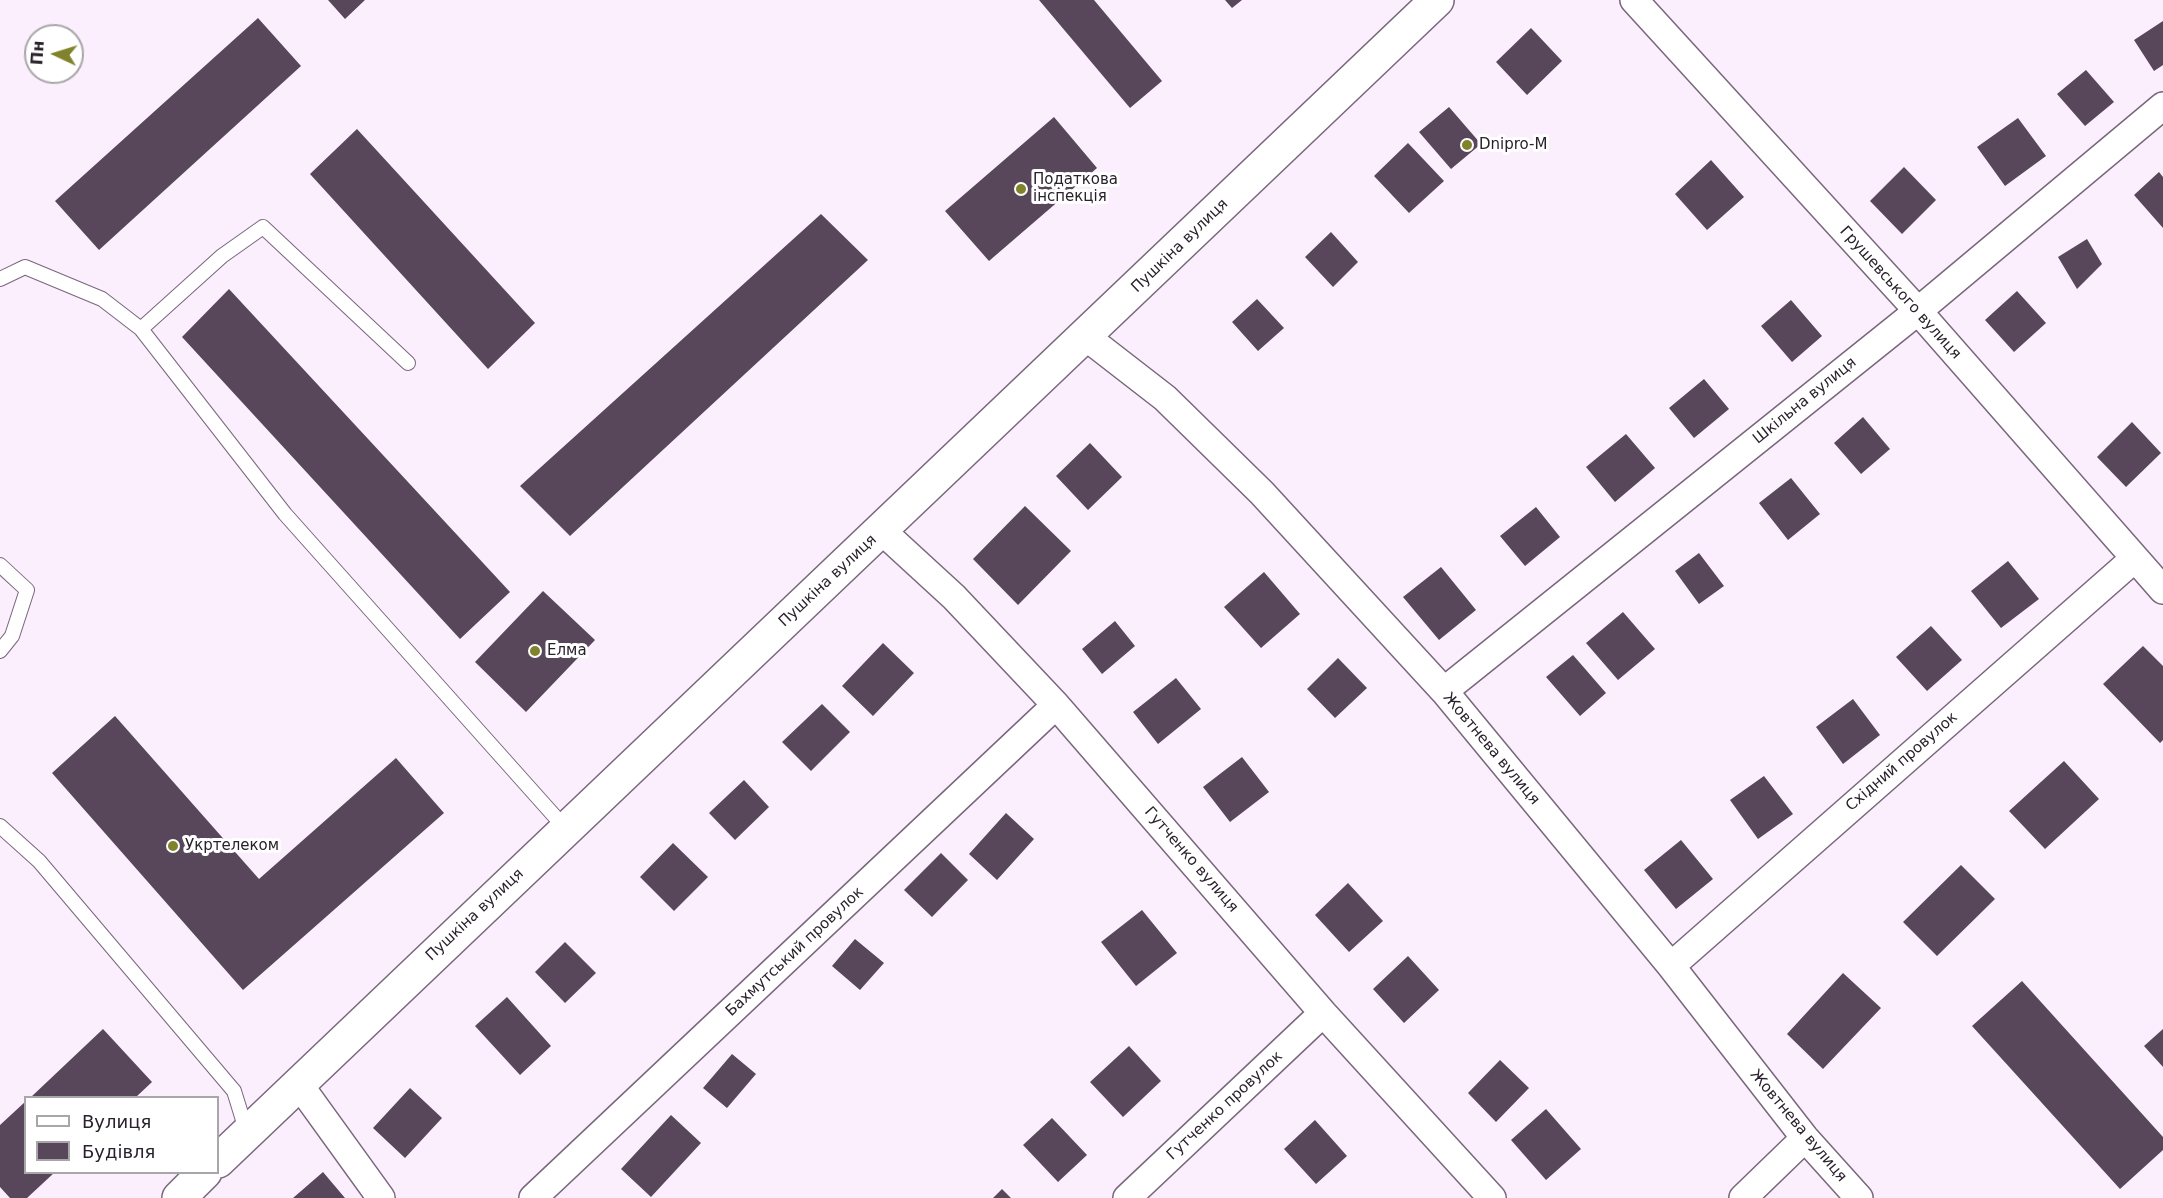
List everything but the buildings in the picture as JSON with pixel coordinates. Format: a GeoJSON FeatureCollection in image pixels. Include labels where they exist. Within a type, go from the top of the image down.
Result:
{"type":"FeatureCollection","features":[{"type":"Feature","properties":{"kind":"main road","name":"Пушкіна вулиця"},"geometry":{"type":"LineString","coordinates":[[219,1160],[1437,0]]}},
{"type":"Feature","properties":{"kind":"main road"},"geometry":{"type":"LineString","coordinates":[[179,1198],[204,1174]]}},
{"type":"Feature","properties":{"kind":"street","name":"Грушевського вулиця"},"geometry":{"type":"LineString","coordinates":[[1634,0],[1918,311],[2163,590]]}},
{"type":"Feature","properties":{"kind":"street","name":"Шкільна вулиця"},"geometry":{"type":"LineString","coordinates":[[1444,691],[1918,311],[2163,106]]}},
{"type":"Feature","properties":{"kind":"street","name":"Жовтнева вулиця"},"geometry":{"type":"LineString","coordinates":[[1085,336],[1165,398],[1262,493],[1444,691],[1671,966],[1805,1138],[1859,1198]]}},
{"type":"Feature","properties":{"kind":"street","name":"Гутченко вулиця"},"geometry":{"type":"LineString","coordinates":[[881,530],[954,597],[1056,705],[1323,1013],[1492,1198]]}},
{"type":"Feature","properties":{"kind":"street","name":"Східний провулок"},"geometry":{"type":"LineString","coordinates":[[1671,966],[2134,559]]}},
{"type":"Feature","properties":{"kind":"street","name":"Бахмутський провулок"},"geometry":{"type":"LineString","coordinates":[[533,1198],[1056,705]]}},
{"type":"Feature","properties":{"kind":"street","name":"Гутченко провулок"},"geometry":{"type":"LineString","coordinates":[[1127,1198],[1323,1013]]}},
{"type":"Feature","properties":{"kind":"street"},"geometry":{"type":"LineString","coordinates":[[298,1083],[381,1198]]}},
{"type":"Feature","properties":{"kind":"street"},"geometry":{"type":"LineString","coordinates":[[1743,1198],[1805,1138]]}},
{"type":"Feature","properties":{"kind":"lane"},"geometry":{"type":"LineString","coordinates":[[141,329],[222,256],[263,227],[408,363]]}},
{"type":"Feature","properties":{"kind":"lane"},"geometry":{"type":"LineString","coordinates":[[0,279],[25,267],[102,299],[141,329],[285,514],[566,829]]}},
{"type":"Feature","properties":{"kind":"lane"},"geometry":{"type":"LineString","coordinates":[[0,565],[27,590],[12,636],[0,651]]}},
{"type":"Feature","properties":{"kind":"lane"},"geometry":{"type":"LineString","coordinates":[[0,826],[39,861],[234,1091],[247,1133]]}},
{"type":"Feature","properties":{"kind":"place","name":"Dnipro-M"},"geometry":{"type":"Point","coordinates":[1467,145]}},
{"type":"Feature","properties":{"kind":"place","name":"Податкова інспекція"},"geometry":{"type":"Point","coordinates":[1021,189]}},
{"type":"Feature","properties":{"kind":"place","name":"Елма"},"geometry":{"type":"Point","coordinates":[535,651]}},
{"type":"Feature","properties":{"kind":"place","name":"Укртелеком"},"geometry":{"type":"Point","coordinates":[173,846]}}]}
